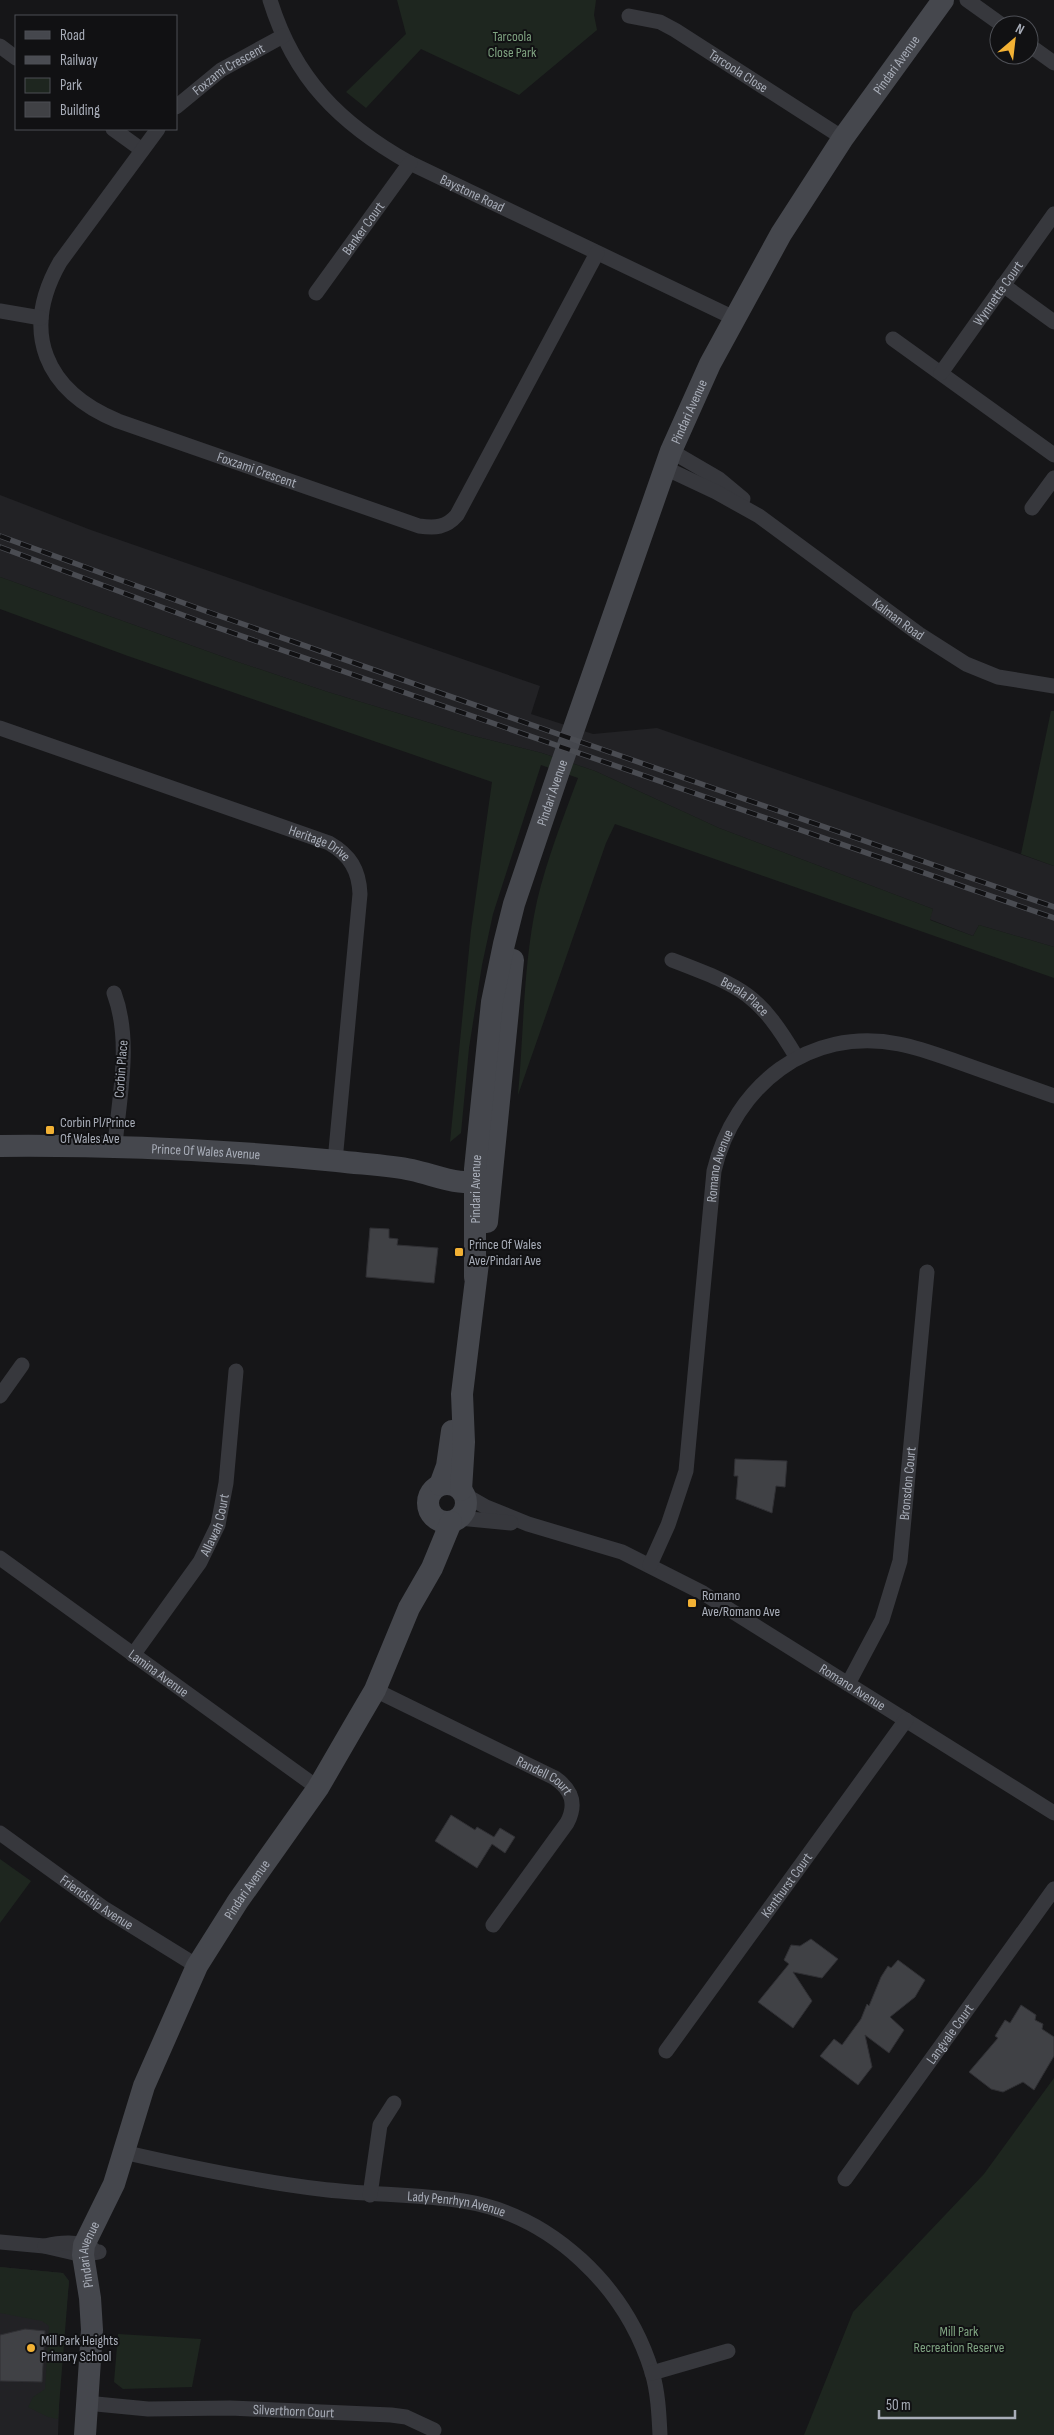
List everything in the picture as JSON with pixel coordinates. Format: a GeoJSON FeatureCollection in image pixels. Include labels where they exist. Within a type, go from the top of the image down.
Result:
{"type":"FeatureCollection","features":[{"type":"Feature","properties":{"kind":"street","name":"Baystone Road"},"geometry":{"type":"LineString","coordinates":[[270,0],[284,36],[312,84],[346,121],[376,144],[410,163],[734,318]]}},
{"type":"Feature","properties":{"kind":"street","name":"Pindari Avenue"},"geometry":{"type":"LineString","coordinates":[[85,2417],[92,2330],[103,2289],[98,2266],[89,2251],[114,2209],[114,2184],[144,2086],[197,1966],[238,1901],[318,1788],[375,1690],[409,1608],[432,1568],[447,1518],[466,1508],[455,1490],[464,1442],[462,1394],[475,1277],[489,1210],[481,1177],[526,868],[668,460],[710,364],[781,234],[843,138],[943,0]]}},
{"type":"Feature","properties":{"kind":"street"},"geometry":{"type":"LineString","coordinates":[[967,0],[989,16]]}},
{"type":"Feature","properties":{"kind":"street","name":"Tarcoola Close"},"geometry":{"type":"LineString","coordinates":[[629,16],[660,22],[675,30],[843,138]]}},
{"type":"Feature","properties":{"kind":"street","name":"Foxzami Crescent"},"geometry":{"type":"LineString","coordinates":[[178,105],[221,70],[284,36]]}},
{"type":"Feature","properties":{"kind":"street"},"geometry":{"type":"LineString","coordinates":[[0,46],[15,57]]}},
{"type":"Feature","properties":{"kind":"street"},"geometry":{"type":"LineString","coordinates":[[1039,52],[1054,63]]}},
{"type":"Feature","properties":{"kind":"street"},"geometry":{"type":"LineString","coordinates":[[114,130],[142,150]]}},
{"type":"Feature","properties":{"kind":"street","name":"Foxzami Crescent"},"geometry":{"type":"LineString","coordinates":[[157,130],[60,262],[44,297],[41,318],[43,339],[49,360],[58,379],[70,393],[98,412],[419,526],[438,527],[452,522],[462,508],[597,253]]}},
{"type":"Feature","properties":{"kind":"street","name":"Banker Court"},"geometry":{"type":"LineString","coordinates":[[316,293],[410,163]]}},
{"type":"Feature","properties":{"kind":"street","name":"Wynnette Court"},"geometry":{"type":"LineString","coordinates":[[941,373],[1054,214]]}},
{"type":"Feature","properties":{"kind":"street"},"geometry":{"type":"LineString","coordinates":[[1003,285],[1054,322]]}},
{"type":"Feature","properties":{"kind":"street"},"geometry":{"type":"LineString","coordinates":[[0,311],[41,318]]}},
{"type":"Feature","properties":{"kind":"street"},"geometry":{"type":"LineString","coordinates":[[892,339],[1054,455]]}},
{"type":"Feature","properties":{"kind":"street","name":"Kalman Road"},"geometry":{"type":"LineString","coordinates":[[668,460],[719,479],[759,516],[945,652],[966,664],[998,677],[1054,686]]}},
{"type":"Feature","properties":{"kind":"street"},"geometry":{"type":"LineString","coordinates":[[1032,508],[1054,478]]}},
{"type":"Feature","properties":{"kind":"street","name":"Heritage Drive"},"geometry":{"type":"LineString","coordinates":[[0,728],[330,843],[348,858],[357,873],[360,894],[335,1161]]}},
{"type":"Feature","properties":{"kind":"street","name":"Berala Place"},"geometry":{"type":"LineString","coordinates":[[672,960],[725,981],[752,997],[776,1023],[797,1058]]}},
{"type":"Feature","properties":{"kind":"street","name":"Corbin Place"},"geometry":{"type":"LineString","coordinates":[[114,993],[120,1010],[124,1037],[115,1146]]}},
{"type":"Feature","properties":{"kind":"street","name":"Romano Avenue"},"geometry":{"type":"LineString","coordinates":[[650,1565],[668,1525],[686,1471],[712,1193],[718,1153],[726,1134],[744,1102],[774,1072],[797,1058],[816,1050],[856,1041],[899,1044],[1054,1096]]}},
{"type":"Feature","properties":{"kind":"street","name":"Prince Of Wales Avenue"},"geometry":{"type":"LineString","coordinates":[[0,1146],[115,1146],[335,1161],[412,1170],[439,1180],[481,1177]]}},
{"type":"Feature","properties":{"kind":"street","name":"Bronsdon Court"},"geometry":{"type":"LineString","coordinates":[[848,1684],[882,1620],[900,1561],[927,1272]]}},
{"type":"Feature","properties":{"kind":"street"},"geometry":{"type":"LineString","coordinates":[[0,1396],[22,1365]]}},
{"type":"Feature","properties":{"kind":"street","name":"Allawah Court"},"geometry":{"type":"LineString","coordinates":[[133,1655],[200,1562],[218,1526],[226,1483],[236,1371]]}},
{"type":"Feature","properties":{"kind":"street"},"geometry":{"type":"LineString","coordinates":[[447,1518],[428,1504],[428,1498],[430,1492],[455,1490]]}},
{"type":"Feature","properties":{"kind":"street","name":"Romano Avenue"},"geometry":{"type":"LineString","coordinates":[[455,1490],[486,1507],[528,1524],[596,1543],[650,1565],[703,1593],[1054,1813]]}},
{"type":"Feature","properties":{"kind":"street","name":"Romano Avenue"},"geometry":{"type":"LineString","coordinates":[[447,1518],[528,1524]]}},
{"type":"Feature","properties":{"kind":"street","name":"Lamina Avenue"},"geometry":{"type":"LineString","coordinates":[[0,1558],[318,1788]]}},
{"type":"Feature","properties":{"kind":"street","name":"Randell Court"},"geometry":{"type":"LineString","coordinates":[[375,1690],[555,1778],[569,1792],[573,1807],[567,1823],[493,1925]]}},
{"type":"Feature","properties":{"kind":"street","name":"Kenthurst Court"},"geometry":{"type":"LineString","coordinates":[[666,2051],[906,1720]]}},
{"type":"Feature","properties":{"kind":"street","name":"Friendship Avenue"},"geometry":{"type":"LineString","coordinates":[[0,1832],[105,1909],[197,1966]]}},
{"type":"Feature","properties":{"kind":"street","name":"Langvale Court"},"geometry":{"type":"LineString","coordinates":[[845,2179],[1054,1889]]}},
{"type":"Feature","properties":{"kind":"street"},"geometry":{"type":"LineString","coordinates":[[370,2195],[380,2125],[394,2102]]}},
{"type":"Feature","properties":{"kind":"street","name":"Lady Penrhyn Avenue"},"geometry":{"type":"LineString","coordinates":[[123,2152],[270,2183],[370,2195],[463,2202],[517,2217],[540,2229],[564,2245],[591,2268],[611,2292],[629,2319],[652,2373],[658,2403],[660,2435]]}},
{"type":"Feature","properties":{"kind":"street"},"geometry":{"type":"LineString","coordinates":[[0,2242],[89,2251]]}},
{"type":"Feature","properties":{"kind":"street"},"geometry":{"type":"LineString","coordinates":[[652,2373],[728,2351]]}},
{"type":"Feature","properties":{"kind":"street","name":"Silverthorn Court"},"geometry":{"type":"LineString","coordinates":[[85,2417],[148,2409],[250,2409],[391,2415],[406,2417],[434,2430]]}},
{"type":"Feature","properties":{"kind":"shaded area"},"geometry":{"type":"Polygon","coordinates":[[[0,495],[91,530],[540,686],[531,714],[593,734],[657,728],[1054,866],[1054,947],[979,925],[973,936],[929,919],[933,909],[719,828],[595,771],[542,753],[470,735],[328,692],[232,660],[0,577],[0,495]]]}},
{"type":"Feature","properties":{"kind":"shaded area","name":"Mill Park Heights Primary School"},"geometry":{"type":"Polygon","coordinates":[[[0,2267],[63,2273],[69,2281],[60,2376],[58,2435],[0,2435],[0,2267]]]}},
{"type":"Feature","properties":{"kind":"green space","name":"Tarcoola Close Park"},"geometry":{"type":"Polygon","coordinates":[[[397,0],[596,0],[594,15],[597,30],[519,95],[421,49],[366,108],[346,92],[406,34],[397,0]]]}},
{"type":"Feature","properties":{"kind":"green space"},"geometry":{"type":"Polygon","coordinates":[[[0,577],[232,660],[328,692],[470,735],[542,753],[595,771],[719,828],[933,909],[930,920],[973,936],[979,925],[1054,947],[1054,978],[615,824],[606,843],[518,1095],[526,973],[532,925],[546,870],[578,778],[541,765],[493,914],[482,965],[469,1048],[461,1133],[450,1142],[471,930],[492,782],[128,656],[0,609],[0,577]]]}},
{"type":"Feature","properties":{"kind":"green space"},"geometry":{"type":"Polygon","coordinates":[[[1051,711],[1054,711],[1054,866],[1021,854],[1051,711]]]}},
{"type":"Feature","properties":{"kind":"green space"},"geometry":{"type":"Polygon","coordinates":[[[0,1859],[31,1881],[0,1923],[0,1859]]]}},
{"type":"Feature","properties":{"kind":"green space","name":"Mill Park Recreation Reserve"},"geometry":{"type":"Polygon","coordinates":[[[1054,2078],[1054,2435],[804,2435],[853,2312],[984,2174],[1054,2078]]]}},
{"type":"Feature","properties":{"kind":"green space"},"geometry":{"type":"Polygon","coordinates":[[[0,2267],[63,2273],[69,2281],[58,2419],[48,2417],[28,2407],[33,2397],[45,2389],[49,2326],[42,2321],[0,2313],[0,2267]]]}},
{"type":"Feature","properties":{"kind":"green space"},"geometry":{"type":"Polygon","coordinates":[[[118,2334],[201,2339],[192,2387],[123,2389],[114,2382],[118,2334]]]}},
{"type":"Feature","properties":{"kind":"building"},"geometry":{"type":"Polygon","coordinates":[[[370,1228],[389,1229],[389,1238],[398,1239],[397,1245],[438,1248],[434,1283],[366,1277],[370,1228]]]}},
{"type":"Feature","properties":{"kind":"building"},"geometry":{"type":"Polygon","coordinates":[[[735,1459],[787,1461],[785,1487],[776,1486],[772,1513],[736,1499],[738,1476],[734,1476],[735,1459]]]}},
{"type":"Feature","properties":{"kind":"building"},"geometry":{"type":"Polygon","coordinates":[[[451,1815],[475,1830],[477,1827],[494,1837],[500,1828],[515,1837],[505,1853],[492,1844],[477,1868],[435,1841],[451,1815]]]}},
{"type":"Feature","properties":{"kind":"building"},"geometry":{"type":"Polygon","coordinates":[[[811,1939],[838,1959],[822,1978],[793,1972],[812,2001],[793,2028],[758,2002],[789,1964],[784,1960],[791,1945],[800,1946],[811,1939]]]}},
{"type":"Feature","properties":{"kind":"building"},"geometry":{"type":"Polygon","coordinates":[[[898,1960],[925,1980],[915,1997],[890,2017],[904,2030],[889,2053],[865,2035],[872,2067],[858,2085],[820,2056],[834,2039],[842,2045],[861,2019],[867,2004],[869,2006],[881,1977],[888,1966],[891,1968],[898,1960]]]}},
{"type":"Feature","properties":{"kind":"building"},"geometry":{"type":"Polygon","coordinates":[[[1021,2005],[1036,2015],[1035,2020],[1043,2024],[1042,2029],[1054,2037],[1054,2056],[1034,2090],[1023,2082],[1003,2092],[991,2089],[969,2072],[998,2038],[995,2036],[1005,2020],[1010,2023],[1021,2005]]]}},
{"type":"Feature","properties":{"kind":"building"},"geometry":{"type":"Polygon","coordinates":[[[25,2329],[45,2331],[42,2382],[0,2381],[0,2335],[25,2329]]]}},
{"type":"Feature","properties":{"kind":"railway"},"geometry":{"type":"LineString","coordinates":[[0,536],[211,613],[1054,907]]}},
{"type":"Feature","properties":{"kind":"railway"},"geometry":{"type":"LineString","coordinates":[[0,547],[207,624],[1054,918]]}},
{"type":"Feature","properties":{"kind":"place","name":"Corbin Pl/Prince Of Wales Ave"},"geometry":{"type":"Point","coordinates":[50,1130]}},
{"type":"Feature","properties":{"kind":"place","name":"Prince Of Wales Ave/Pindari Ave"},"geometry":{"type":"Point","coordinates":[459,1252]}},
{"type":"Feature","properties":{"kind":"place","name":"Romano Ave/Romano Ave"},"geometry":{"type":"Point","coordinates":[692,1603]}},
{"type":"Feature","properties":{"kind":"place","name":"Mill Park Heights Primary School"},"geometry":{"type":"Point","coordinates":[31,2348]}}]}
